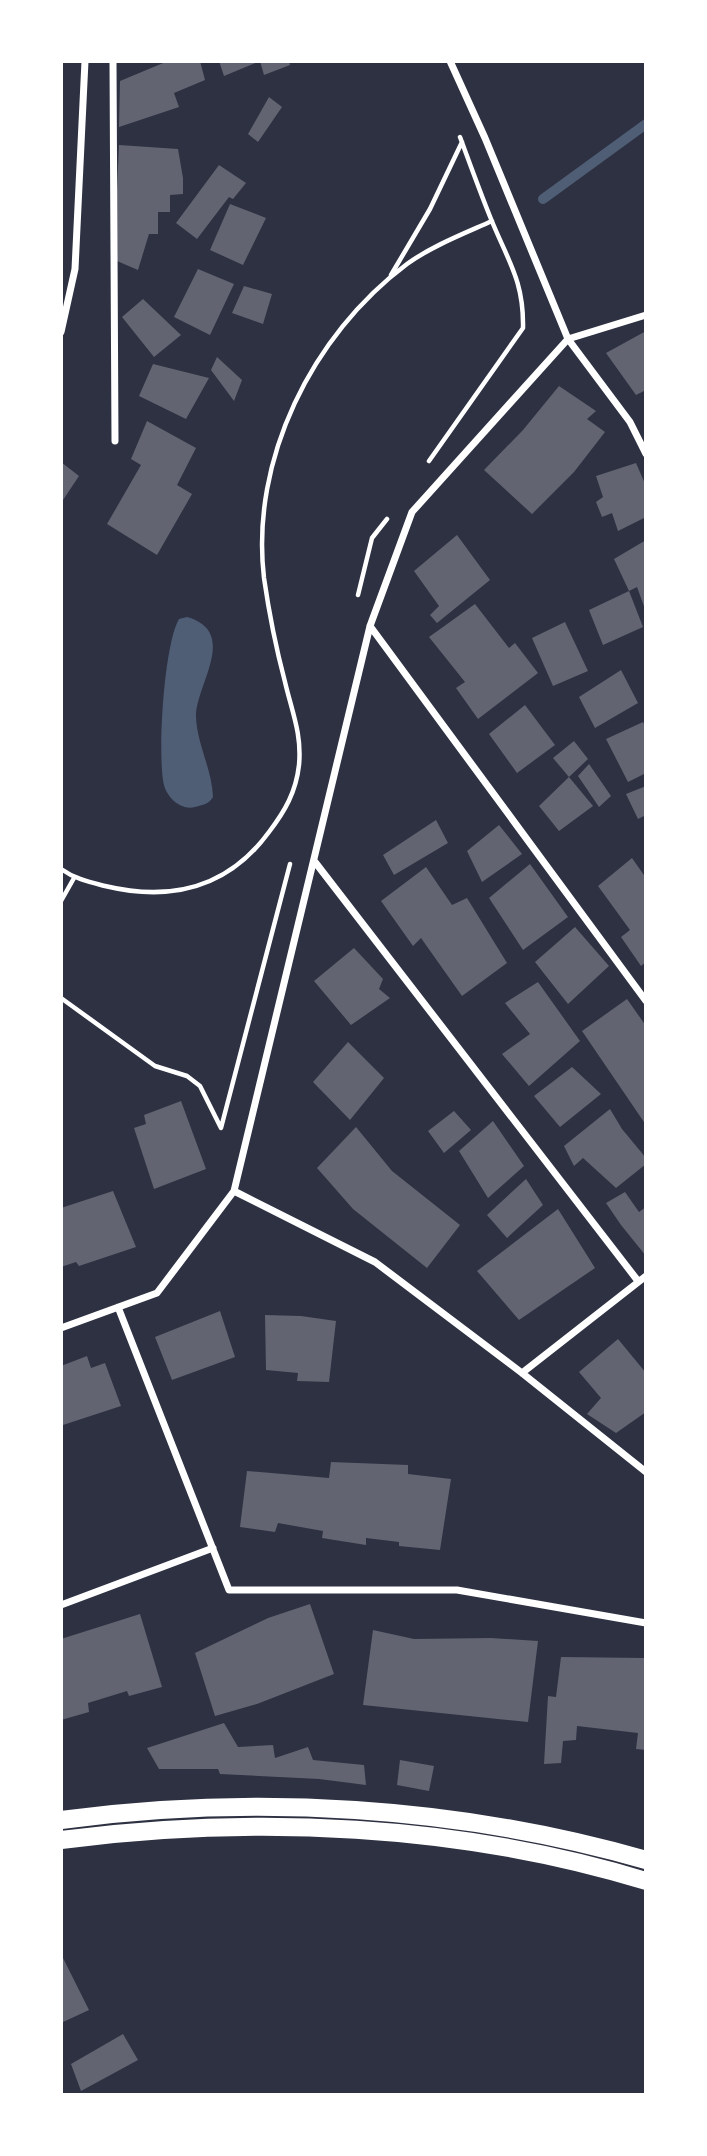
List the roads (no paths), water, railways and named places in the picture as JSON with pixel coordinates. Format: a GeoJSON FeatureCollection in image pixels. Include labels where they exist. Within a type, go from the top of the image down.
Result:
{"type":"FeatureCollection","features":[{"type":"Feature","properties":{"kind":"main road"},"geometry":{"type":"LineString","coordinates":[[61,1820],[175,1808],[282,1807],[376,1812],[463,1822],[547,1836],[646,1860]]}},
{"type":"Feature","properties":{"kind":"main road"},"geometry":{"type":"LineString","coordinates":[[61,1840],[111,1833],[202,1828],[302,1827],[375,1831],[547,1856],[646,1881]]}},
{"type":"Feature","properties":{"kind":"street"},"geometry":{"type":"LineString","coordinates":[[61,332],[75,270],[85,63],[94,61]]}},
{"type":"Feature","properties":{"kind":"street"},"geometry":{"type":"LineString","coordinates":[[113,61],[115,441]]}},
{"type":"Feature","properties":{"kind":"street"},"geometry":{"type":"LineString","coordinates":[[450,61],[485,138],[568,340],[630,422],[646,454]]}},
{"type":"Feature","properties":{"kind":"street"},"geometry":{"type":"LineString","coordinates":[[61,1328],[158,1293],[234,1191],[370,626],[412,512],[568,340],[646,315]]}},
{"type":"Feature","properties":{"kind":"street"},"geometry":{"type":"LineString","coordinates":[[370,626],[646,1001]]}},
{"type":"Feature","properties":{"kind":"street"},"geometry":{"type":"LineString","coordinates":[[315,862],[638,1281]]}},
{"type":"Feature","properties":{"kind":"street"},"geometry":{"type":"LineString","coordinates":[[234,1191],[375,1262],[522,1373],[646,1472]]}},
{"type":"Feature","properties":{"kind":"street"},"geometry":{"type":"LineString","coordinates":[[522,1373],[646,1276]]}},
{"type":"Feature","properties":{"kind":"street"},"geometry":{"type":"LineString","coordinates":[[118,1307],[229,1590],[457,1590],[646,1623]]}},
{"type":"Feature","properties":{"kind":"street"},"geometry":{"type":"LineString","coordinates":[[61,1605],[213,1548]]}},
{"type":"Feature","properties":{"kind":"water"},"geometry":{"type":"Polygon","coordinates":[[[187,617],[203,624],[211,635],[213,647],[196,717],[213,797],[206,804],[190,808],[176,802],[166,790],[161,750],[169,651],[179,619],[187,617]]]}},
{"type":"Feature","properties":{"kind":"waterway"},"geometry":{"type":"LineString","coordinates":[[543,199],[646,124]]}}]}
